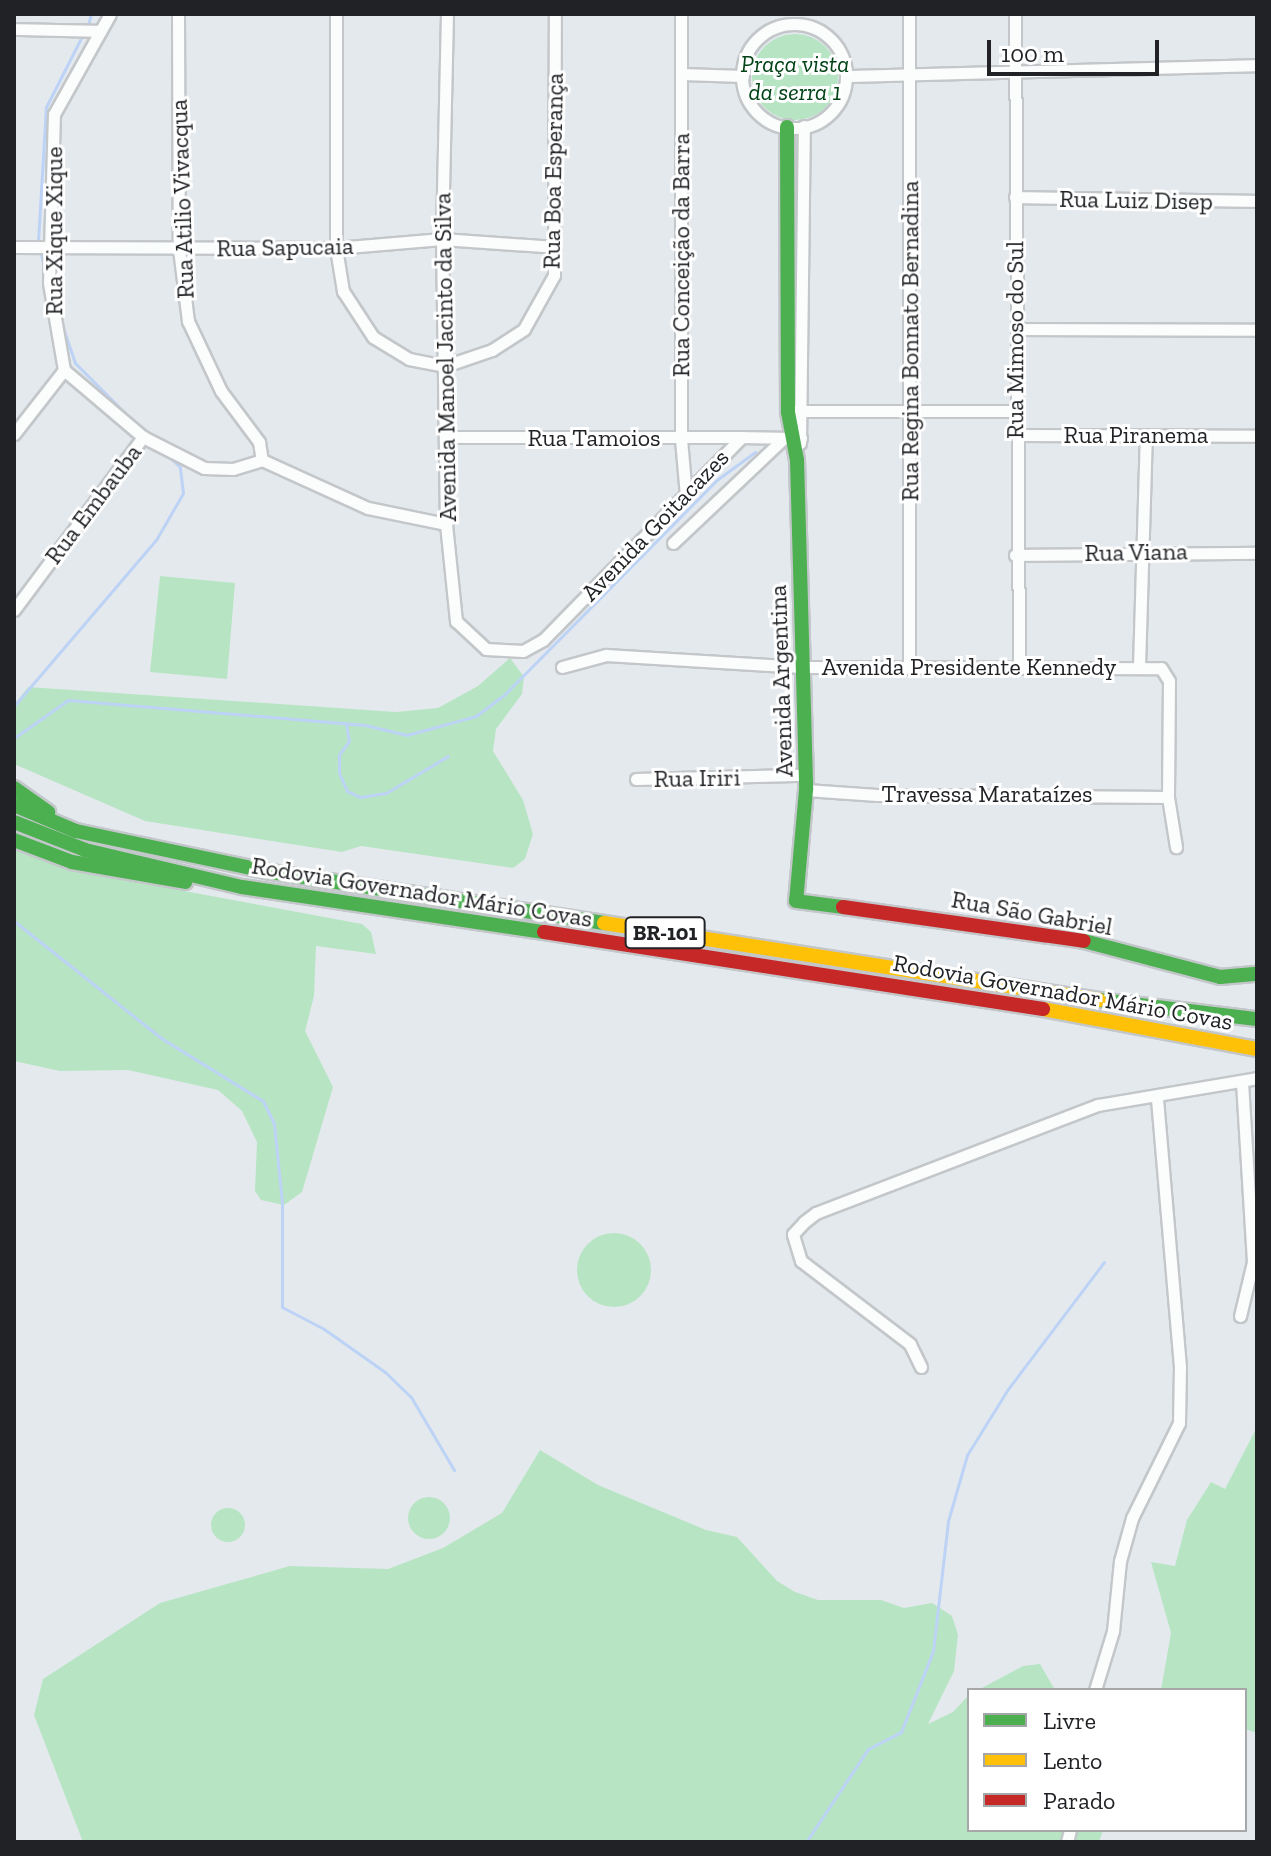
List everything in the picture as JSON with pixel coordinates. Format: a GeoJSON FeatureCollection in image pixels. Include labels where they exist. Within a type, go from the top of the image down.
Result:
{"type":"FeatureCollection","features":[{"type":"Feature","properties":{"kind":"main road","name":"Avenida Argentina"},"geometry":{"type":"LineString","coordinates":[[787,127],[795,412],[792,438],[797,460],[806,783],[796,901]]}},
{"type":"Feature","properties":{"kind":"main road"},"geometry":{"type":"LineString","coordinates":[[14,788],[76,831]]}},
{"type":"Feature","properties":{"kind":"main road","name":"Rodovia Governador Mário Covas"},"geometry":{"type":"LineString","coordinates":[[14,805],[76,831],[271,872],[1151,1008],[1257,1019]]}},
{"type":"Feature","properties":{"kind":"main road","name":"Rodovia Governador Mário Covas"},"geometry":{"type":"LineString","coordinates":[[14,822],[85,850],[242,887],[997,1000],[1257,1049]]}},
{"type":"Feature","properties":{"kind":"main road"},"geometry":{"type":"LineString","coordinates":[[14,840],[72,862],[142,878],[242,887]]}},
{"type":"Feature","properties":{"kind":"main road","name":"Rua São Gabriel"},"geometry":{"type":"LineString","coordinates":[[796,901],[1074,938],[1220,977],[1257,974]]}},
{"type":"Feature","properties":{"kind":"street"},"geometry":{"type":"LineString","coordinates":[[14,29],[101,30],[101,14]]}},
{"type":"Feature","properties":{"kind":"street","name":"Rua Xique Xique"},"geometry":{"type":"LineString","coordinates":[[64,370],[57,347],[49,246],[54,114],[110,14]]}},
{"type":"Feature","properties":{"kind":"street","name":"Rua Atilio Vivacqua"},"geometry":{"type":"LineString","coordinates":[[178,14],[179,249],[188,321],[198,350],[259,442],[262,460]]}},
{"type":"Feature","properties":{"kind":"street"},"geometry":{"type":"LineString","coordinates":[[336,14],[336,248],[343,291],[359,323],[394,352],[445,366]]}},
{"type":"Feature","properties":{"kind":"street","name":"Avenida Manoel Jacinto da Silva"},"geometry":{"type":"LineString","coordinates":[[447,14],[442,239],[446,524],[456,621],[486,649],[523,651]]}},
{"type":"Feature","properties":{"kind":"street","name":"Rua Boa Esperança"},"geometry":{"type":"LineString","coordinates":[[445,366],[492,350],[524,329],[554,275],[555,14]]}},
{"type":"Feature","properties":{"kind":"street","name":"Rua Conceição da Barra"},"geometry":{"type":"LineString","coordinates":[[681,14],[681,439],[686,496]]}},
{"type":"Feature","properties":{"kind":"street","name":"Rua Regina Bonnato Bernadina"},"geometry":{"type":"LineString","coordinates":[[909,14],[909,668]]}},
{"type":"Feature","properties":{"kind":"street","name":"Rua Mimoso do Sul"},"geometry":{"type":"LineString","coordinates":[[1015,14],[1017,329],[1014,411],[1019,666]]}},
{"type":"Feature","properties":{"kind":"street"},"geometry":{"type":"LineString","coordinates":[[782,20],[803,20],[833,41],[846,76],[833,111],[804,126],[787,127],[756,111],[743,76],[750,48],[782,20]]}},
{"type":"Feature","properties":{"kind":"street"},"geometry":{"type":"LineString","coordinates":[[846,76],[910,77],[1016,70],[1257,65]]}},
{"type":"Feature","properties":{"kind":"street"},"geometry":{"type":"LineString","coordinates":[[682,74],[743,76]]}},
{"type":"Feature","properties":{"kind":"street","name":"Avenida Argentina"},"geometry":{"type":"LineString","coordinates":[[795,412],[804,126]]}},
{"type":"Feature","properties":{"kind":"street","name":"Rua Luiz Disep"},"geometry":{"type":"LineString","coordinates":[[1015,197],[1257,201]]}},
{"type":"Feature","properties":{"kind":"street","name":"Rua Sapucaia"},"geometry":{"type":"LineString","coordinates":[[14,247],[336,248],[442,239],[555,247]]}},
{"type":"Feature","properties":{"kind":"street"},"geometry":{"type":"LineString","coordinates":[[1017,329],[1257,330]]}},
{"type":"Feature","properties":{"kind":"street"},"geometry":{"type":"LineString","coordinates":[[14,434],[64,370],[143,437],[204,468],[233,469],[262,460],[368,508],[446,524]]}},
{"type":"Feature","properties":{"kind":"street"},"geometry":{"type":"LineString","coordinates":[[795,412],[1014,411]]}},
{"type":"Feature","properties":{"kind":"street","name":"Rua Piranema"},"geometry":{"type":"LineString","coordinates":[[1016,435],[1257,436]]}},
{"type":"Feature","properties":{"kind":"street"},"geometry":{"type":"LineString","coordinates":[[1146,435],[1139,667],[1161,668],[1169,681],[1168,797],[1176,847]]}},
{"type":"Feature","properties":{"kind":"street","name":"Rua Embauba"},"geometry":{"type":"LineString","coordinates":[[14,610],[143,437]]}},
{"type":"Feature","properties":{"kind":"street","name":"Rua Tamoios"},"geometry":{"type":"LineString","coordinates":[[446,437],[742,437]]}},
{"type":"Feature","properties":{"kind":"street","name":"Avenida Goitacazes"},"geometry":{"type":"LineString","coordinates":[[523,651],[543,640],[742,437],[792,438]]}},
{"type":"Feature","properties":{"kind":"street"},"geometry":{"type":"LineString","coordinates":[[673,543],[792,438]]}},
{"type":"Feature","properties":{"kind":"street","name":"Rua Viana"},"geometry":{"type":"LineString","coordinates":[[1015,555],[1144,550],[1257,553]]}},
{"type":"Feature","properties":{"kind":"street","name":"Avenida Presidente Kennedy"},"geometry":{"type":"LineString","coordinates":[[562,667],[606,655],[802,667],[1139,667]]}},
{"type":"Feature","properties":{"kind":"street","name":"Rua Iriri"},"geometry":{"type":"LineString","coordinates":[[636,779],[806,783]]}},
{"type":"Feature","properties":{"kind":"street","name":"Travessa Marataízes"},"geometry":{"type":"LineString","coordinates":[[806,783],[877,795],[1168,797]]}},
{"type":"Feature","properties":{"kind":"street"},"geometry":{"type":"LineString","coordinates":[[921,1367],[910,1344],[801,1261],[793,1234],[816,1213],[986,1145],[1098,1105],[1242,1084],[1257,1078]]}},
{"type":"Feature","properties":{"kind":"street"},"geometry":{"type":"LineString","coordinates":[[1240,1316],[1253,1262],[1242,1084]]}},
{"type":"Feature","properties":{"kind":"street"},"geometry":{"type":"LineString","coordinates":[[1096,1688],[1113,1631],[1120,1561],[1132,1518],[1179,1423],[1180,1367],[1157,1096]]}},
{"type":"Feature","properties":{"kind":"green space","name":"Praça vista da serra 1"},"geometry":{"type":"Polygon","coordinates":[[[795,34],[812,37],[826,46],[835,60],[838,77],[835,94],[826,108],[812,117],[795,120],[778,117],[764,108],[755,94],[752,77],[755,60],[764,46],[778,37],[795,34]]]}},
{"type":"Feature","properties":{"kind":"green space"},"geometry":{"type":"Polygon","coordinates":[[[160,576],[235,583],[227,679],[150,672],[160,576]]]}},
{"type":"Feature","properties":{"kind":"green space"},"geometry":{"type":"Polygon","coordinates":[[[510,658],[524,677],[522,694],[496,729],[493,751],[523,800],[533,834],[525,859],[513,868],[361,846],[342,852],[145,821],[14,764],[14,705],[28,687],[396,712],[438,708],[478,686],[510,658]]]}},
{"type":"Feature","properties":{"kind":"green space"},"geometry":{"type":"Polygon","coordinates":[[[14,847],[87,873],[362,924],[371,932],[376,954],[316,946],[314,996],[305,1031],[333,1087],[302,1192],[284,1205],[261,1200],[255,1191],[257,1142],[242,1111],[218,1090],[128,1070],[60,1071],[14,1061],[14,847]]]}},
{"type":"Feature","properties":{"kind":"green space"},"geometry":{"type":"Polygon","coordinates":[[[607,1233],[621,1233],[635,1239],[645,1249],[651,1270],[645,1291],[635,1301],[621,1307],[607,1307],[593,1301],[583,1291],[577,1277],[577,1263],[583,1249],[593,1239],[607,1233]]]}},
{"type":"Feature","properties":{"kind":"green space"},"geometry":{"type":"Polygon","coordinates":[[[1257,1427],[1257,1733],[1247,1730],[1247,1688],[1161,1688],[1171,1633],[1151,1562],[1175,1566],[1187,1520],[1211,1482],[1225,1489],[1257,1427]]]}},
{"type":"Feature","properties":{"kind":"green space"},"geometry":{"type":"Polygon","coordinates":[[[540,1450],[598,1485],[706,1530],[737,1537],[777,1581],[795,1592],[818,1600],[881,1600],[904,1608],[932,1603],[952,1616],[958,1635],[954,1671],[928,1724],[953,1712],[967,1697],[967,1832],[1102,1832],[1099,1842],[83,1842],[34,1715],[43,1679],[160,1603],[290,1566],[388,1569],[443,1548],[502,1513],[540,1450]]]}},
{"type":"Feature","properties":{"kind":"green space"},"geometry":{"type":"Polygon","coordinates":[[[429,1497],[444,1503],[450,1518],[444,1533],[429,1539],[414,1533],[408,1518],[414,1503],[429,1497]]]}},
{"type":"Feature","properties":{"kind":"green space"},"geometry":{"type":"Polygon","coordinates":[[[228,1508],[240,1513],[245,1525],[240,1537],[228,1542],[216,1537],[211,1525],[216,1513],[228,1508]]]}},
{"type":"Feature","properties":{"kind":"green space"},"geometry":{"type":"Polygon","coordinates":[[[1040,1664],[1054,1688],[982,1688],[1023,1666],[1040,1664]]]}},
{"type":"Feature","properties":{"kind":"waterway"},"geometry":{"type":"LineString","coordinates":[[88,25],[91,14]]}},
{"type":"Feature","properties":{"kind":"waterway"},"geometry":{"type":"LineString","coordinates":[[38,241],[46,107],[82,36]]}},
{"type":"Feature","properties":{"kind":"waterway"},"geometry":{"type":"LineString","coordinates":[[40,249],[45,273]]}},
{"type":"Feature","properties":{"kind":"waterway"},"geometry":{"type":"LineString","coordinates":[[62,325],[75,363],[137,425]]}},
{"type":"Feature","properties":{"kind":"waterway"},"geometry":{"type":"LineString","coordinates":[[14,738],[68,700],[365,725],[407,735],[476,716],[503,696],[718,479],[755,452]]}},
{"type":"Feature","properties":{"kind":"waterway"},"geometry":{"type":"LineString","coordinates":[[14,706],[156,540],[183,493],[180,467],[167,455]]}},
{"type":"Feature","properties":{"kind":"waterway"},"geometry":{"type":"LineString","coordinates":[[346,723],[349,741],[339,755],[339,773],[347,791],[360,797],[386,793],[448,756]]}},
{"type":"Feature","properties":{"kind":"waterway"},"geometry":{"type":"LineString","coordinates":[[14,921],[161,1038],[263,1101],[274,1124],[282,1203],[282,1307],[324,1329],[385,1372],[411,1397],[454,1470]]}},
{"type":"Feature","properties":{"kind":"waterway"},"geometry":{"type":"LineString","coordinates":[[806,1842],[868,1749],[901,1732],[933,1651],[948,1521],[967,1455],[1008,1389],[1104,1262]]}},
{"type":"Feature","properties":{"kind":"traffic: fast"},"geometry":{"type":"LineString","coordinates":[[787,127],[788,412],[797,460],[806,790],[796,901],[843,907]]}},
{"type":"Feature","properties":{"kind":"traffic: fast"},"geometry":{"type":"LineString","coordinates":[[14,788],[48,812]]}},
{"type":"Feature","properties":{"kind":"traffic: fast"},"geometry":{"type":"LineString","coordinates":[[14,805],[76,831],[271,872],[604,923]]}},
{"type":"Feature","properties":{"kind":"traffic: fast"},"geometry":{"type":"LineString","coordinates":[[14,822],[85,850],[242,887],[544,932]]}},
{"type":"Feature","properties":{"kind":"traffic: fast"},"geometry":{"type":"LineString","coordinates":[[14,840],[72,862],[185,882]]}},
{"type":"Feature","properties":{"kind":"traffic: fast"},"geometry":{"type":"LineString","coordinates":[[1084,941],[1220,977],[1257,974]]}},
{"type":"Feature","properties":{"kind":"traffic: fast"},"geometry":{"type":"LineString","coordinates":[[1099,1000],[1257,1019]]}},
{"type":"Feature","properties":{"kind":"traffic: slow"},"geometry":{"type":"LineString","coordinates":[[604,923],[1099,1000]]}},
{"type":"Feature","properties":{"kind":"traffic: slow"},"geometry":{"type":"LineString","coordinates":[[1043,1009],[1257,1049]]}},
{"type":"Feature","properties":{"kind":"traffic: jam"},"geometry":{"type":"LineString","coordinates":[[843,907],[1084,941]]}},
{"type":"Feature","properties":{"kind":"traffic: jam"},"geometry":{"type":"LineString","coordinates":[[544,932],[1043,1009]]}}]}
